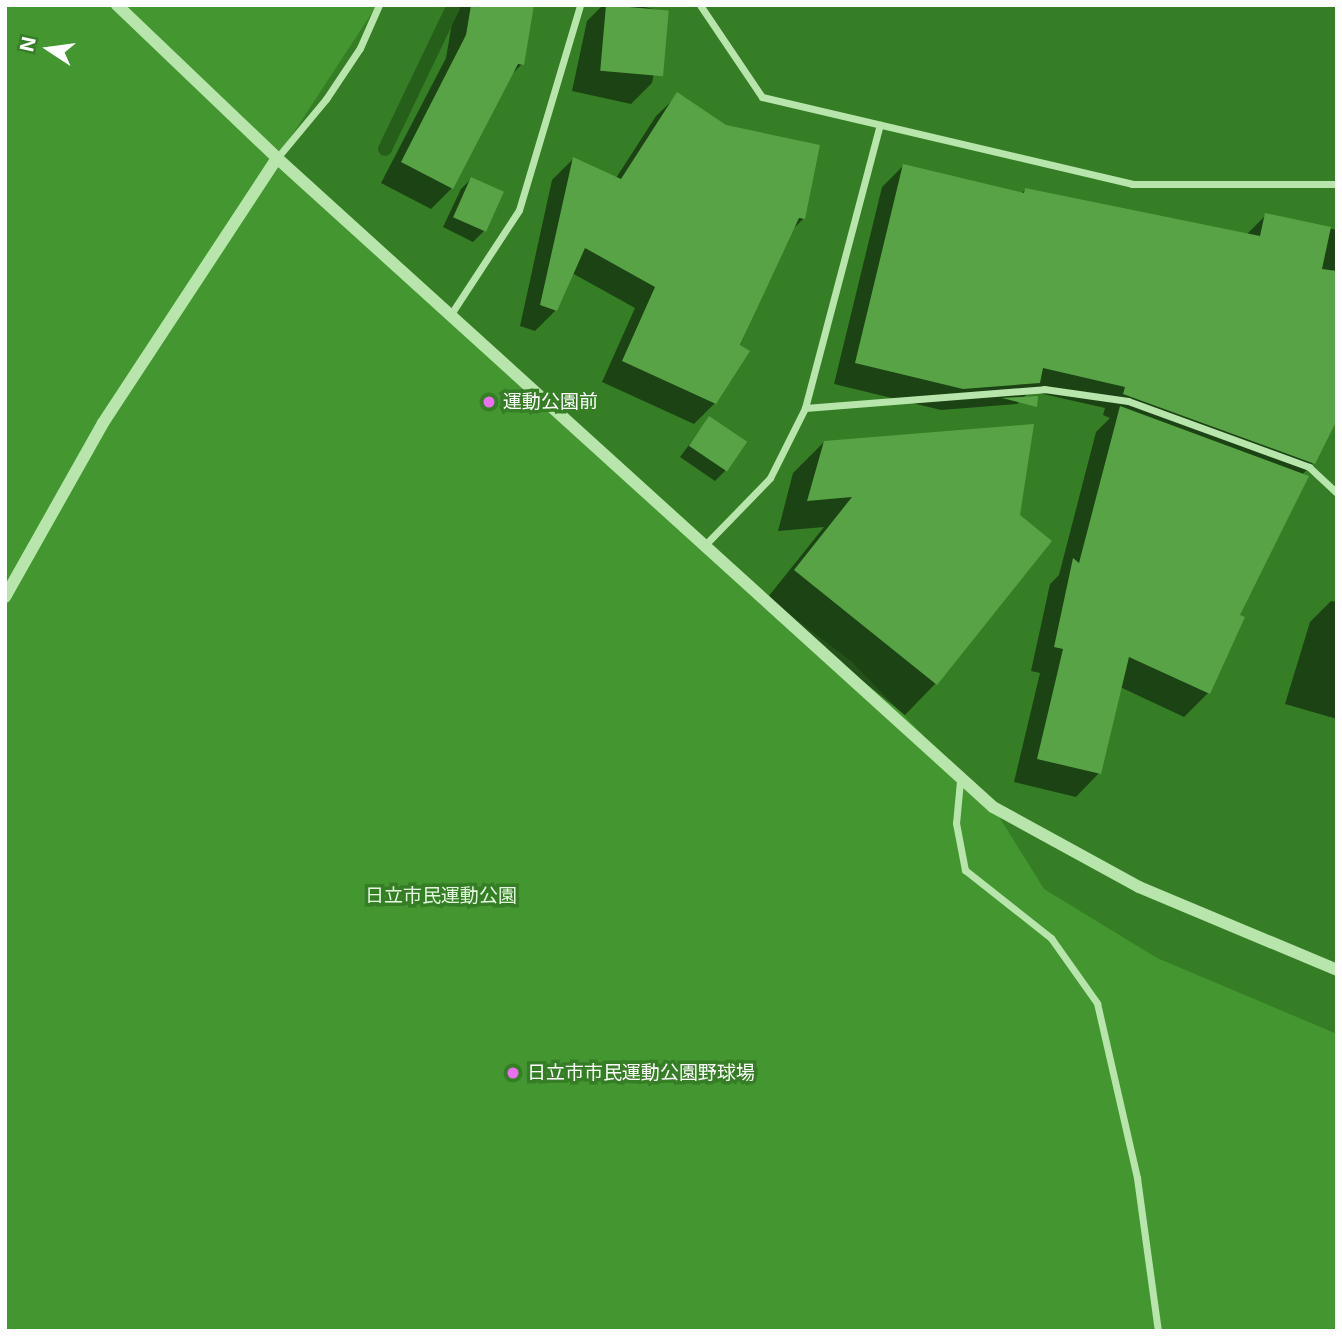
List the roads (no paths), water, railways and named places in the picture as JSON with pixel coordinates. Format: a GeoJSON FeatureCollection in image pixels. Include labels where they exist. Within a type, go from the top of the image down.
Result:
{"type":"FeatureCollection","features":[{"type":"Feature","properties":{"kind":"street"},"geometry":{"type":"LineString","coordinates":[[117,5],[277,158],[451,314],[702,547],[993,807],[1088,863],[1337,970]]}},
{"type":"Feature","properties":{"kind":"street"},"geometry":{"type":"LineString","coordinates":[[5,597],[103,423],[277,158],[326,99],[360,48],[379,5]]}},
{"type":"Feature","properties":{"kind":"street"},"geometry":{"type":"LineString","coordinates":[[451,314],[520,209],[580,5]]}},
{"type":"Feature","properties":{"kind":"street"},"geometry":{"type":"LineString","coordinates":[[700,5],[762,97],[1132,184],[1337,184]]}},
{"type":"Feature","properties":{"kind":"street"},"geometry":{"type":"LineString","coordinates":[[702,547],[770,478],[806,408],[880,125]]}},
{"type":"Feature","properties":{"kind":"street"},"geometry":{"type":"LineString","coordinates":[[806,408],[1044,388],[1128,401],[1309,467],[1337,493]]}},
{"type":"Feature","properties":{"kind":"street"},"geometry":{"type":"LineString","coordinates":[[960,780],[956,823],[965,870],[1051,938],[1097,1003],[1137,1178],[1158,1331]]}},
{"type":"Feature","properties":{"kind":"waterway"},"geometry":{"type":"LineString","coordinates":[[385,149],[454,5]]}},
{"type":"Feature","properties":{"kind":"place","name":"運動公園前"},"geometry":{"type":"Point","coordinates":[489,402]}},
{"type":"Feature","properties":{"kind":"place","name":"日立市市民運動公園野球場"},"geometry":{"type":"Point","coordinates":[513,1073]}},
{"type":"Feature","properties":{"kind":"park label","name":"日立市民運動公園"},"geometry":{"type":"Point","coordinates":[441,896]}}]}
